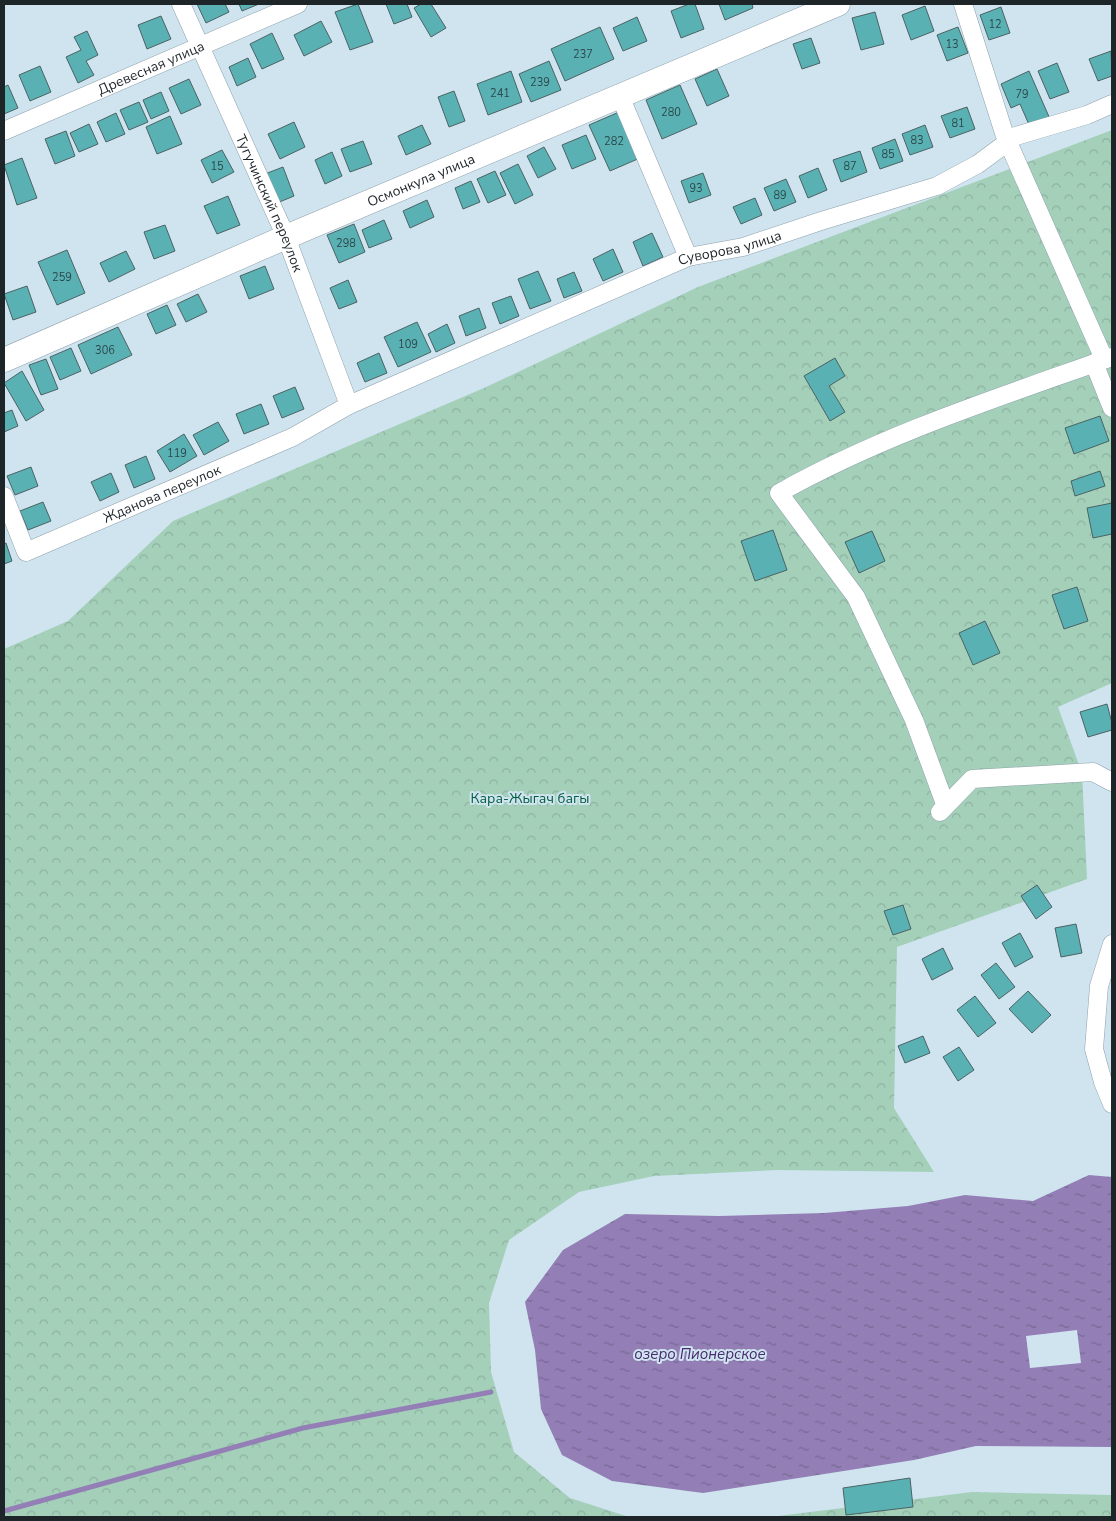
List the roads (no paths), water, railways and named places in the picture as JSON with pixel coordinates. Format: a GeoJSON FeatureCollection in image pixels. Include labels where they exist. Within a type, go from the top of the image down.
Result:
{"type":"FeatureCollection","features":[{"type":"Feature","properties":{"kind":"street","name":"Тугучинский переулок"},"geometry":{"type":"LineString","coordinates":[[181,4],[286,237],[349,405]]}},
{"type":"Feature","properties":{"kind":"street","name":"Древесная улица"},"geometry":{"type":"LineString","coordinates":[[4,131],[298,4]]}},
{"type":"Feature","properties":{"kind":"street","name":"Осмонкула улица"},"geometry":{"type":"LineString","coordinates":[[4,360],[286,237],[838,4]]}},
{"type":"Feature","properties":{"kind":"street"},"geometry":{"type":"LineString","coordinates":[[962,4],[1008,142],[1103,360],[1112,408]]}},
{"type":"Feature","properties":{"kind":"street"},"geometry":{"type":"LineString","coordinates":[[620,96],[688,257]]}},
{"type":"Feature","properties":{"kind":"street","name":"Суворова улица"},"geometry":{"type":"LineString","coordinates":[[349,405],[688,257],[743,248],[821,221],[937,186],[978,164],[1016,136],[1087,115],[1112,104]]}},
{"type":"Feature","properties":{"kind":"street"},"geometry":{"type":"LineString","coordinates":[[1103,360],[952,414],[820,470],[779,493],[856,597],[914,720],[942,806],[972,779],[1093,772],[1112,782]]}},
{"type":"Feature","properties":{"kind":"street","name":"Жданова переулок"},"geometry":{"type":"LineString","coordinates":[[4,496],[26,552],[293,437],[349,405]]}},
{"type":"Feature","properties":{"kind":"street"},"geometry":{"type":"LineString","coordinates":[[1112,944],[1099,986],[1094,1050],[1103,1082],[1112,1104]]}},
{"type":"Feature","properties":{"kind":"water","name":"озеро Пионерское"},"geometry":{"type":"Polygon","coordinates":[[[1089,1175],[1112,1177],[1112,1447],[976,1446],[914,1460],[703,1493],[612,1481],[562,1455],[541,1409],[535,1350],[525,1302],[563,1250],[625,1214],[719,1216],[824,1213],[908,1206],[965,1195],[1033,1201],[1089,1175]],[[1077,1330],[1026,1336],[1030,1368],[1081,1363],[1077,1330]]]}},
{"type":"Feature","properties":{"kind":"waterway"},"geometry":{"type":"LineString","coordinates":[[4,1511],[303,1428],[491,1392]]}},
{"type":"Feature","properties":{"kind":"park label","name":"Кара-Жыгач багы"},"geometry":{"type":"Point","coordinates":[530,798]}}]}
